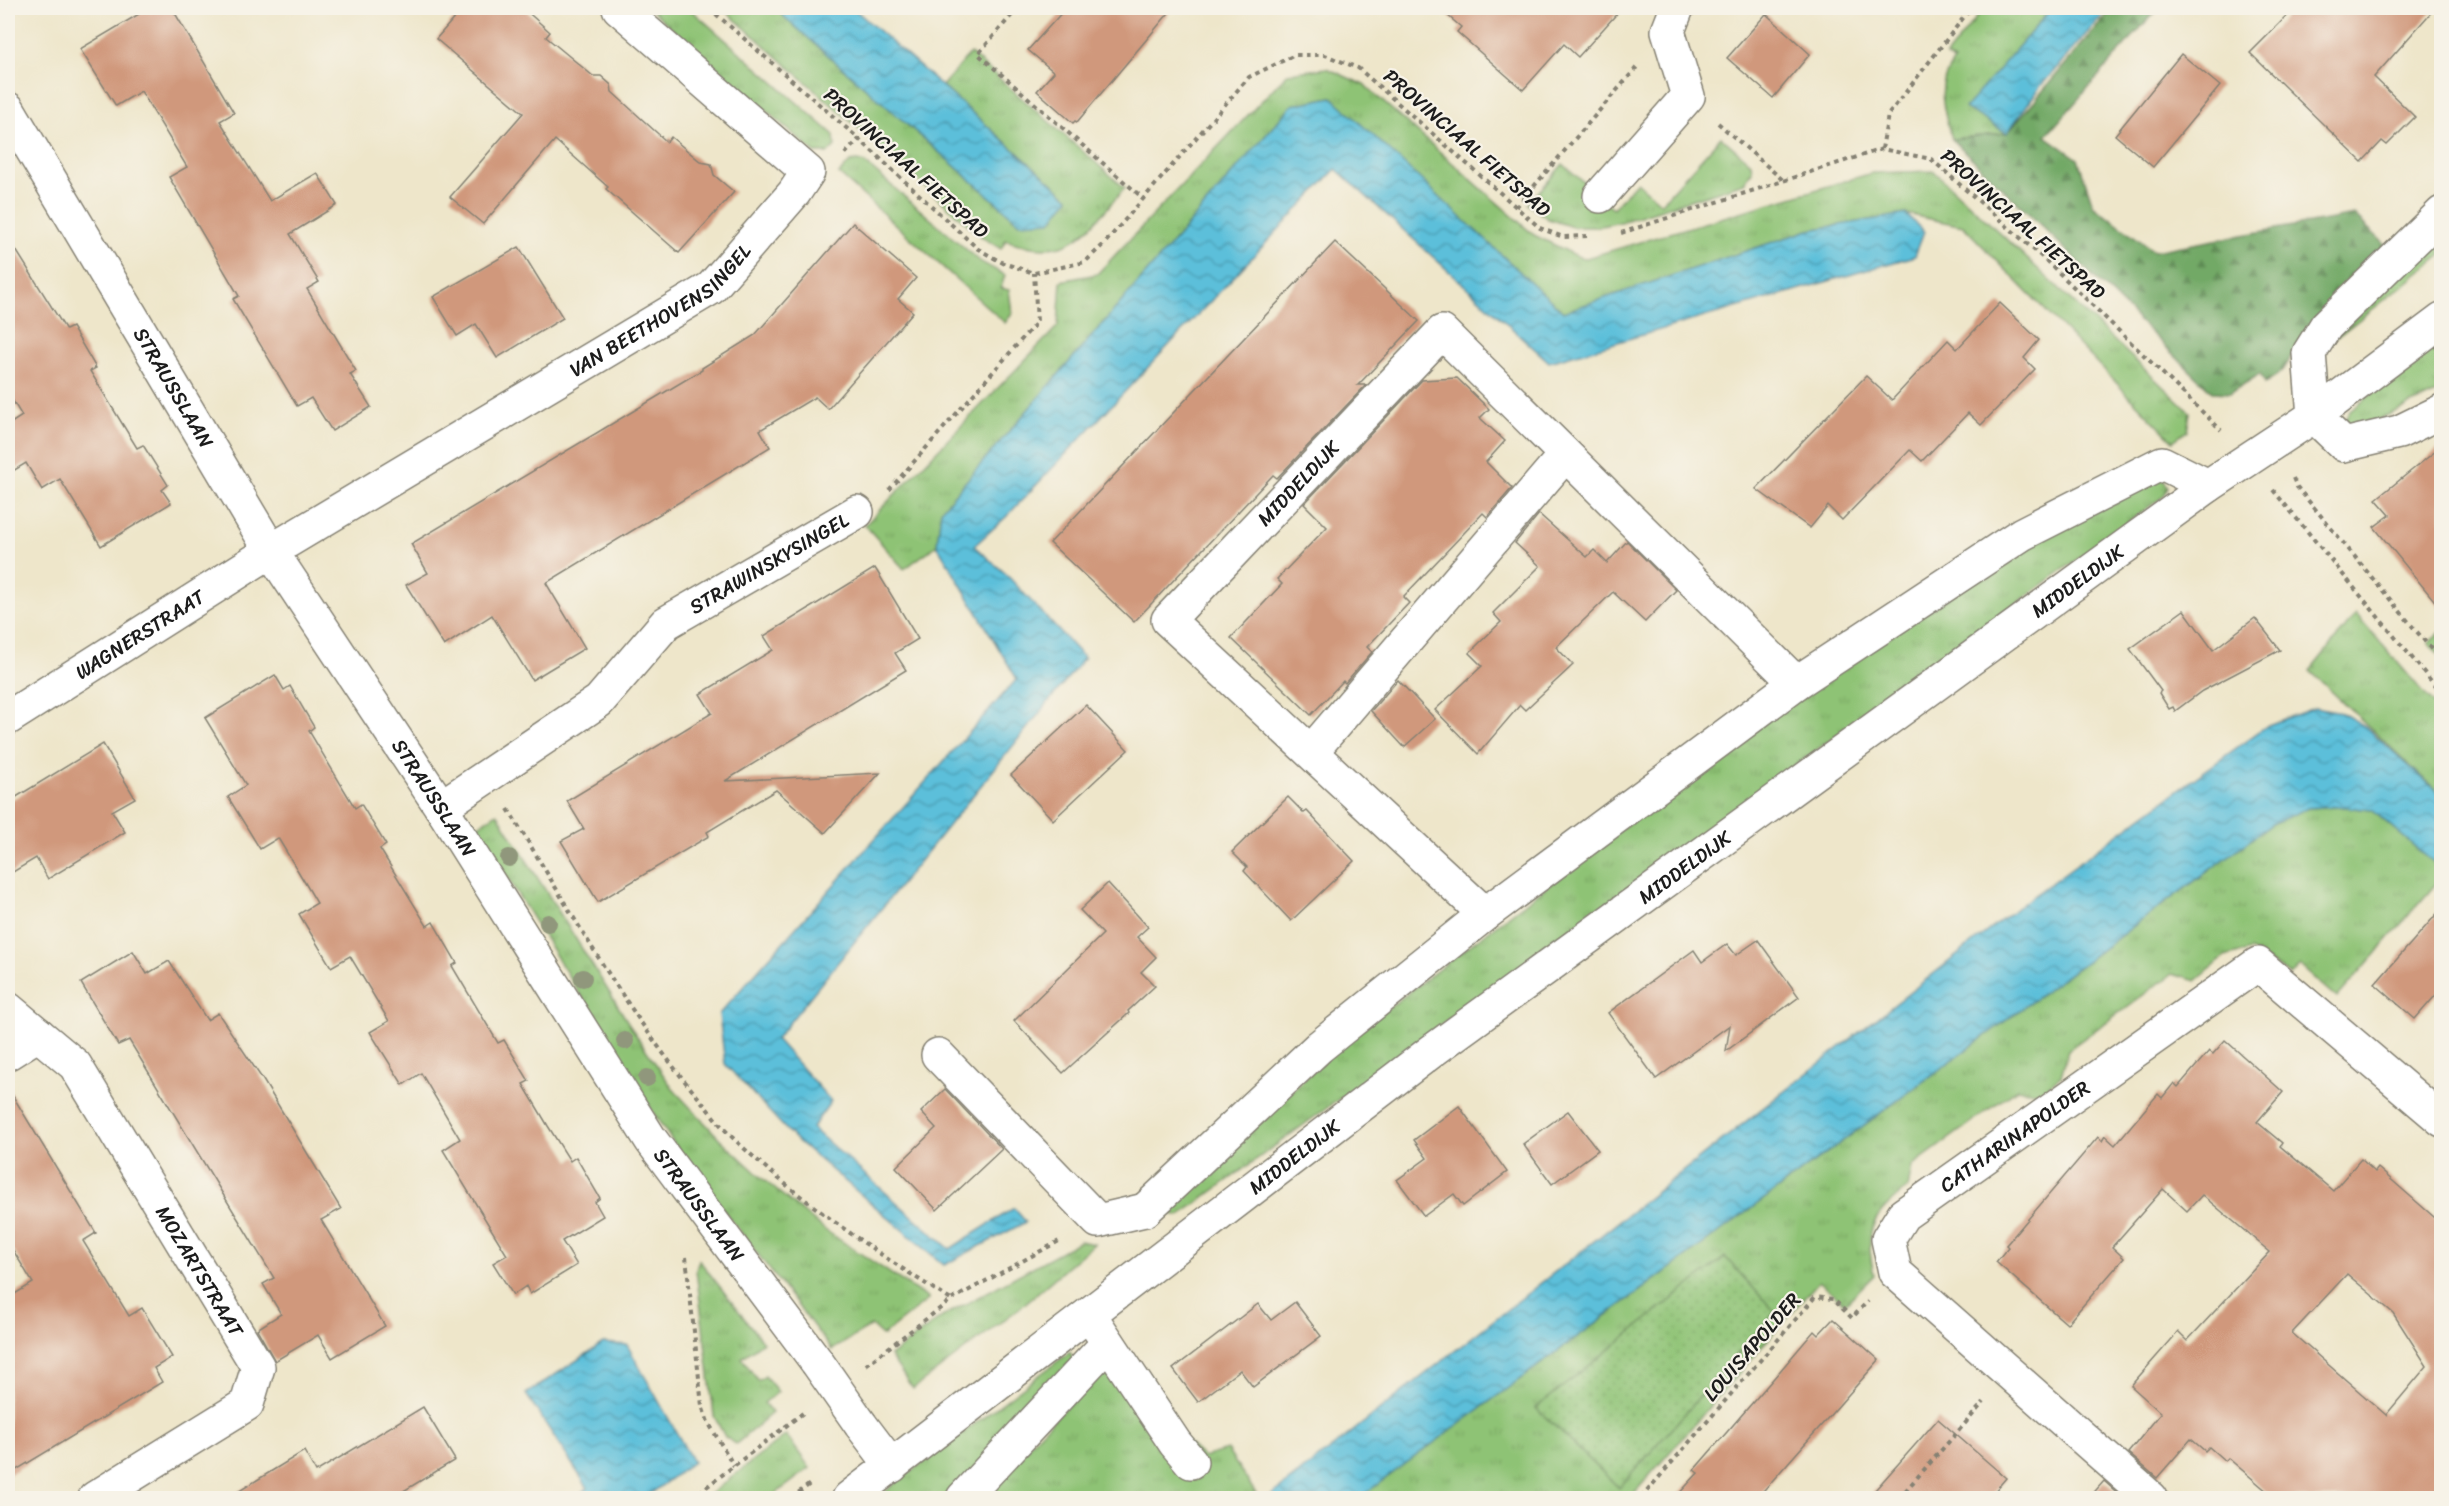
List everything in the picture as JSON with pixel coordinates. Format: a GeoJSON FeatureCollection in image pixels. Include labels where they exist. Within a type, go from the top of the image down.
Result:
{"type":"FeatureCollection","features":[{"type":"Feature","properties":{"kind":"street","name":"VAN BEETHOVENSINGEL"},"geometry":{"type":"LineString","coordinates":[[271,550],[711,288],[794,194],[808,172],[618,8]]}},
{"type":"Feature","properties":{"kind":"street"},"geometry":{"type":"LineString","coordinates":[[1600,196],[1688,96],[1672,19]]}},
{"type":"Feature","properties":{"kind":"street","name":"STRAUSSLAAN"},"geometry":{"type":"LineString","coordinates":[[8,109],[271,550],[441,807],[651,1140],[892,1466]]}},
{"type":"Feature","properties":{"kind":"street"},"geometry":{"type":"LineString","coordinates":[[2442,213],[2326,326],[2309,353],[2314,416],[2344,445],[2398,432],[2442,411]]}},
{"type":"Feature","properties":{"kind":"street","name":"MIDDELDIJK"},"geometry":{"type":"LineString","coordinates":[[849,1498],[1432,1051],[2208,486],[2314,416],[2442,320]]}},
{"type":"Feature","properties":{"kind":"street","name":"MIDDELDIJK"},"geometry":{"type":"LineString","coordinates":[[1485,914],[1168,620],[1442,332],[1796,683]]}},
{"type":"Feature","properties":{"kind":"street"},"geometry":{"type":"LineString","coordinates":[[1311,752],[1565,455]]}},
{"type":"Feature","properties":{"kind":"street"},"geometry":{"type":"LineString","coordinates":[[939,1055],[1098,1221],[1146,1210],[1319,1047],[1485,914],[1796,683],[2022,534],[2162,463],[2208,486]]}},
{"type":"Feature","properties":{"kind":"street","name":"STRAWINSKYSINGEL"},"geometry":{"type":"LineString","coordinates":[[441,807],[599,701],[666,623],[857,512]]}},
{"type":"Feature","properties":{"kind":"street","name":"WAGNERSTRAAT"},"geometry":{"type":"LineString","coordinates":[[8,718],[271,550]]}},
{"type":"Feature","properties":{"kind":"street","name":"CATHARINAPOLDER"},"geometry":{"type":"LineString","coordinates":[[1895,1272],[1888,1239],[1903,1215],[2258,964],[2442,1120]]}},
{"type":"Feature","properties":{"kind":"street","name":"MOZARTSTRAAT"},"geometry":{"type":"LineString","coordinates":[[8,1009],[75,1065],[258,1367],[247,1404],[95,1498]]}},
{"type":"Feature","properties":{"kind":"street"},"geometry":{"type":"LineString","coordinates":[[8,1053],[38,1034]]}},
{"type":"Feature","properties":{"kind":"street"},"geometry":{"type":"LineString","coordinates":[[1146,1210],[1166,1254]]}},
{"type":"Feature","properties":{"kind":"street"},"geometry":{"type":"LineString","coordinates":[[1895,1272],[2151,1498]]}},
{"type":"Feature","properties":{"kind":"street"},"geometry":{"type":"LineString","coordinates":[[1089,1315],[1175,1443],[1191,1462]]}},
{"type":"Feature","properties":{"kind":"street"},"geometry":{"type":"LineString","coordinates":[[963,1498],[1108,1343]]}},
{"type":"Feature","properties":{"kind":"path","name":"PROVINCIAAL FIETSPAD"},"geometry":{"type":"LineString","coordinates":[[709,8],[859,139],[978,249],[1003,263],[1034,273],[1085,262],[1144,199],[1249,77],[1295,55],[1325,55],[1358,68],[1540,228],[1563,237],[1599,236]]}},
{"type":"Feature","properties":{"kind":"path"},"geometry":{"type":"LineString","coordinates":[[1018,8],[978,54],[1144,199]]}},
{"type":"Feature","properties":{"kind":"path"},"geometry":{"type":"LineString","coordinates":[[1611,236],[1882,149],[1888,115],[1971,8]]}},
{"type":"Feature","properties":{"kind":"path"},"geometry":{"type":"LineString","coordinates":[[1516,207],[1672,19]]}},
{"type":"Feature","properties":{"kind":"path"},"geometry":{"type":"LineString","coordinates":[[1688,96],[1784,182]]}},
{"type":"Feature","properties":{"kind":"path","name":"PROVINCIAAL FIETSPAD"},"geometry":{"type":"LineString","coordinates":[[1882,149],[1931,159],[2051,265],[2218,427],[2262,451],[2442,694]]}},
{"type":"Feature","properties":{"kind":"path","name":"STRAWINSKYSINGEL"},"geometry":{"type":"LineString","coordinates":[[857,512],[887,493],[1037,322],[1034,273]]}},
{"type":"Feature","properties":{"kind":"path"},"geometry":{"type":"LineString","coordinates":[[2262,451],[2297,487],[2442,662]]}},
{"type":"Feature","properties":{"kind":"path"},"geometry":{"type":"LineString","coordinates":[[487,776],[637,1016],[676,1070],[731,1137],[784,1184],[865,1245],[951,1300]]}},
{"type":"Feature","properties":{"kind":"path"},"geometry":{"type":"LineString","coordinates":[[866,1365],[951,1300],[1098,1221]]}},
{"type":"Feature","properties":{"kind":"path"},"geometry":{"type":"LineString","coordinates":[[686,1254],[702,1406],[708,1422],[734,1466]]}},
{"type":"Feature","properties":{"kind":"path","name":"LOUISAPOLDER"},"geometry":{"type":"LineString","coordinates":[[1641,1498],[1815,1297],[1833,1299],[1852,1318],[1895,1272]]}},
{"type":"Feature","properties":{"kind":"path"},"geometry":{"type":"LineString","coordinates":[[1899,1498],[2008,1374]]}},
{"type":"Feature","properties":{"kind":"path"},"geometry":{"type":"LineString","coordinates":[[692,1498],[809,1409]]}},
{"type":"Feature","properties":{"kind":"green space"},"geometry":{"type":"Polygon","coordinates":[[[649,8],[689,8],[834,135],[835,146],[828,153],[815,153],[649,8]]]}},
{"type":"Feature","properties":{"kind":"green space"},"geometry":{"type":"Polygon","coordinates":[[[722,8],[774,8],[1020,223],[1069,198],[942,86],[970,53],[1125,188],[1099,218],[1075,240],[1062,246],[1046,248],[1006,240],[1001,249],[983,238],[722,8]]]}},
{"type":"Feature","properties":{"kind":"green space"},"geometry":{"type":"Polygon","coordinates":[[[1984,8],[2052,8],[1966,108],[2007,133],[1952,139],[1942,99],[1942,89],[1954,61],[1946,56],[1984,8]]]}},
{"type":"Feature","properties":{"kind":"green space"},"geometry":{"type":"Polygon","coordinates":[[[2113,8],[2158,8],[2046,136],[2078,159],[2093,205],[2154,251],[2354,215],[2389,248],[2306,333],[2282,372],[2265,383],[2260,374],[2230,393],[2212,392],[1952,139],[2007,133],[2113,8]]]}},
{"type":"Feature","properties":{"kind":"green space"},"geometry":{"type":"Polygon","coordinates":[[[1327,68],[1364,85],[1534,235],[1583,259],[1872,173],[1934,171],[2190,412],[2187,431],[2173,441],[1963,226],[1906,214],[1809,230],[1563,312],[1331,97],[1292,105],[941,510],[937,545],[904,569],[865,525],[1058,326],[1061,281],[1097,274],[1288,73],[1327,68]]]}},
{"type":"Feature","properties":{"kind":"green space"},"geometry":{"type":"Polygon","coordinates":[[[1721,137],[1751,163],[1752,171],[1744,183],[1621,222],[1596,227],[1572,227],[1548,219],[1528,204],[1563,164],[1613,208],[1637,182],[1661,203],[1721,137]]]}},
{"type":"Feature","properties":{"kind":"green space"},"geometry":{"type":"Polygon","coordinates":[[[850,162],[865,163],[981,262],[1005,275],[1001,288],[1009,290],[1012,313],[1005,323],[839,174],[850,162]]]}},
{"type":"Feature","properties":{"kind":"green space"},"geometry":{"type":"Polygon","coordinates":[[[2441,233],[2441,256],[2324,347],[2441,233]]]}},
{"type":"Feature","properties":{"kind":"green space"},"geometry":{"type":"Polygon","coordinates":[[[2441,340],[2441,391],[2350,432],[2344,422],[2350,411],[2441,340]]]}},
{"type":"Feature","properties":{"kind":"green space"},"geometry":{"type":"Polygon","coordinates":[[[2163,478],[2168,487],[2164,496],[1179,1216],[1172,1214],[1170,1206],[1338,1047],[1744,734],[2063,521],[2163,478]]]}},
{"type":"Feature","properties":{"kind":"green space"},"geometry":{"type":"Polygon","coordinates":[[[2356,614],[2441,713],[2441,795],[2310,671],[2356,614]]]}},
{"type":"Feature","properties":{"kind":"green space"},"geometry":{"type":"Polygon","coordinates":[[[2441,632],[2441,657],[2429,642],[2441,632]]]}},
{"type":"Feature","properties":{"kind":"green space"},"geometry":{"type":"Polygon","coordinates":[[[2336,806],[2372,810],[2441,869],[2441,878],[2337,998],[2300,966],[2290,975],[2250,950],[2225,957],[2196,981],[2172,974],[2068,1050],[2061,1076],[2039,1093],[2017,1089],[1912,1166],[1908,1188],[1886,1207],[1873,1225],[1870,1246],[1874,1275],[1845,1304],[1819,1281],[1630,1498],[1359,1498],[2272,824],[2308,808],[2336,806]]]}},
{"type":"Feature","properties":{"kind":"green space"},"geometry":{"type":"Polygon","coordinates":[[[497,813],[636,1035],[673,1089],[720,1139],[764,1180],[825,1230],[929,1299],[882,1336],[871,1326],[832,1350],[688,1164],[654,1114],[476,827],[497,813]]]}},
{"type":"Feature","properties":{"kind":"green space"},"geometry":{"type":"Polygon","coordinates":[[[1080,1241],[1094,1244],[1021,1307],[913,1389],[890,1356],[942,1317],[1080,1241]]]}},
{"type":"Feature","properties":{"kind":"green space"},"geometry":{"type":"Polygon","coordinates":[[[1725,1257],[1775,1312],[1619,1488],[1536,1408],[1725,1257]]]}},
{"type":"Feature","properties":{"kind":"green space"},"geometry":{"type":"Polygon","coordinates":[[[699,1260],[763,1342],[742,1358],[758,1381],[765,1376],[778,1392],[764,1403],[772,1413],[736,1444],[725,1437],[714,1416],[696,1270],[699,1260]]]}},
{"type":"Feature","properties":{"kind":"green space"},"geometry":{"type":"Polygon","coordinates":[[[1070,1352],[1073,1359],[950,1498],[876,1498],[1070,1352]]]}},
{"type":"Feature","properties":{"kind":"green space"},"geometry":{"type":"Polygon","coordinates":[[[1107,1369],[1203,1457],[1227,1450],[1259,1498],[977,1498],[1098,1374],[1107,1369]]]}},
{"type":"Feature","properties":{"kind":"green space"},"geometry":{"type":"Polygon","coordinates":[[[786,1435],[810,1468],[770,1498],[705,1498],[786,1435]]]}},
{"type":"Feature","properties":{"kind":"water"},"geometry":{"type":"Polygon","coordinates":[[[774,8],[853,8],[1069,198],[1051,221],[1020,223],[774,8]]]}},
{"type":"Feature","properties":{"kind":"water"},"geometry":{"type":"Polygon","coordinates":[[[2052,8],[2109,8],[2040,87],[2007,133],[1965,108],[2052,8]]]}},
{"type":"Feature","properties":{"kind":"water"},"geometry":{"type":"Polygon","coordinates":[[[1332,97],[1563,312],[1809,230],[1906,214],[1924,232],[1915,256],[1549,362],[1336,169],[1006,517],[974,546],[1005,573],[1084,658],[776,1039],[831,1101],[812,1128],[950,1249],[1014,1208],[1026,1222],[944,1265],[794,1138],[725,1064],[719,1014],[1017,679],[937,545],[941,510],[1292,105],[1332,97]]]}},
{"type":"Feature","properties":{"kind":"water"},"geometry":{"type":"Polygon","coordinates":[[[2314,708],[2342,713],[2365,726],[2441,795],[2441,869],[2372,810],[2336,806],[2308,808],[2272,824],[1359,1498],[1268,1498],[2022,904],[2268,725],[2314,708]]]}},
{"type":"Feature","properties":{"kind":"water"},"geometry":{"type":"Polygon","coordinates":[[[603,1343],[627,1345],[693,1462],[645,1498],[574,1498],[588,1488],[526,1394],[603,1343]]]}},
{"type":"Feature","properties":{"kind":"building"},"geometry":{"type":"Polygon","coordinates":[[[149,8],[172,8],[234,113],[220,121],[270,201],[317,173],[337,205],[290,234],[319,282],[307,289],[356,371],[350,374],[371,407],[332,431],[311,398],[297,406],[233,299],[239,296],[169,177],[187,167],[141,91],[116,106],[80,49],[149,8]]]}},
{"type":"Feature","properties":{"kind":"building"},"geometry":{"type":"Polygon","coordinates":[[[463,8],[523,8],[550,32],[546,37],[593,76],[601,76],[611,85],[612,92],[667,142],[671,137],[701,162],[711,164],[714,175],[734,192],[679,253],[606,189],[608,187],[555,140],[483,224],[450,197],[523,113],[436,39],[463,8]]]}},
{"type":"Feature","properties":{"kind":"building"},"geometry":{"type":"Polygon","coordinates":[[[1066,8],[1173,8],[1077,122],[1073,123],[1037,91],[1054,72],[1028,50],[1066,8]]]}},
{"type":"Feature","properties":{"kind":"building"},"geometry":{"type":"Polygon","coordinates":[[[1439,8],[1622,8],[1578,57],[1564,44],[1523,90],[1457,32],[1461,27],[1439,8]]]}},
{"type":"Feature","properties":{"kind":"building"},"geometry":{"type":"Polygon","coordinates":[[[2295,8],[2435,8],[2374,77],[2415,117],[2387,145],[2382,141],[2362,162],[2250,53],[2295,8]]]}},
{"type":"Feature","properties":{"kind":"building"},"geometry":{"type":"Polygon","coordinates":[[[1766,14],[1810,54],[1773,98],[1727,58],[1766,14]]]}},
{"type":"Feature","properties":{"kind":"building"},"geometry":{"type":"Polygon","coordinates":[[[2181,54],[2220,86],[2153,167],[2115,135],[2181,54]]]}},
{"type":"Feature","properties":{"kind":"building"},"geometry":{"type":"Polygon","coordinates":[[[853,223],[916,278],[898,299],[913,312],[828,409],[815,397],[760,430],[770,447],[546,583],[585,648],[532,680],[492,615],[444,646],[406,585],[428,573],[411,544],[702,370],[755,335],[853,223]]]}},
{"type":"Feature","properties":{"kind":"building"},"geometry":{"type":"Polygon","coordinates":[[[8,237],[66,330],[72,327],[96,368],[90,371],[137,448],[143,445],[168,485],[162,490],[171,503],[101,546],[60,479],[42,490],[26,463],[8,474],[8,425],[22,416],[8,393],[8,237]]]}},
{"type":"Feature","properties":{"kind":"building"},"geometry":{"type":"Polygon","coordinates":[[[1335,242],[1419,321],[1358,385],[1366,385],[1277,478],[1273,475],[1134,622],[1050,543],[1335,242]]]}},
{"type":"Feature","properties":{"kind":"building"},"geometry":{"type":"Polygon","coordinates":[[[519,247],[563,318],[497,358],[476,324],[457,336],[433,297],[519,247]]]}},
{"type":"Feature","properties":{"kind":"building"},"geometry":{"type":"Polygon","coordinates":[[[2000,303],[2039,340],[2024,358],[2035,369],[1981,425],[1968,413],[1922,461],[1910,450],[1842,520],[1828,506],[1810,528],[1756,489],[1866,376],[1892,400],[1948,340],[1957,349],[2000,303]]]}},
{"type":"Feature","properties":{"kind":"building"},"geometry":{"type":"Polygon","coordinates":[[[1457,378],[1489,409],[1480,418],[1505,441],[1486,462],[1512,488],[1487,517],[1483,513],[1403,597],[1409,603],[1367,647],[1372,652],[1345,683],[1343,681],[1311,715],[1231,638],[1282,584],[1277,579],[1327,527],[1304,504],[1422,380],[1457,378]]]}},
{"type":"Feature","properties":{"kind":"building"},"geometry":{"type":"Polygon","coordinates":[[[2442,446],[2442,610],[2374,527],[2390,515],[2376,499],[2442,446]]]}},
{"type":"Feature","properties":{"kind":"building"},"geometry":{"type":"Polygon","coordinates":[[[1539,514],[1587,557],[1594,550],[1607,563],[1627,541],[1676,590],[1645,622],[1613,592],[1556,647],[1573,665],[1525,710],[1520,705],[1478,754],[1435,710],[1482,666],[1469,653],[1501,622],[1493,613],[1540,566],[1515,543],[1539,514]]]}},
{"type":"Feature","properties":{"kind":"building"},"geometry":{"type":"Polygon","coordinates":[[[875,568],[918,639],[895,653],[906,670],[725,781],[880,773],[825,833],[776,790],[707,832],[709,836],[598,902],[561,841],[584,829],[567,801],[712,713],[700,694],[773,650],[764,636],[875,568]]]}},
{"type":"Feature","properties":{"kind":"building"},"geometry":{"type":"Polygon","coordinates":[[[2184,610],[2213,650],[2255,618],[2280,650],[2202,691],[2175,711],[2173,707],[2169,709],[2159,693],[2161,691],[2130,649],[2184,610]]]}},
{"type":"Feature","properties":{"kind":"building"},"geometry":{"type":"Polygon","coordinates":[[[275,675],[284,690],[290,686],[314,727],[309,731],[355,808],[361,804],[386,845],[380,849],[427,926],[433,922],[457,963],[452,966],[498,1043],[504,1040],[529,1081],[523,1084],[548,1126],[570,1161],[576,1157],[600,1198],[595,1202],[603,1216],[562,1241],[577,1265],[530,1294],[526,1286],[513,1295],[493,1263],[507,1255],[443,1150],[460,1139],[421,1073],[403,1085],[370,1032],[389,1021],[350,956],[331,967],[299,914],[317,903],[298,871],[278,838],[260,849],[228,797],[246,785],[205,718],[275,675]]]}},
{"type":"Feature","properties":{"kind":"building"},"geometry":{"type":"Polygon","coordinates":[[[1398,680],[1435,719],[1404,747],[1371,711],[1398,680]]]}},
{"type":"Feature","properties":{"kind":"building"},"geometry":{"type":"Polygon","coordinates":[[[1086,705],[1128,750],[1053,820],[1011,775],[1086,705]]]}},
{"type":"Feature","properties":{"kind":"building"},"geometry":{"type":"Polygon","coordinates":[[[103,744],[135,798],[112,811],[125,832],[48,879],[36,858],[8,875],[8,802],[103,744]]]}},
{"type":"Feature","properties":{"kind":"building"},"geometry":{"type":"Polygon","coordinates":[[[1288,797],[1304,813],[1307,811],[1354,861],[1291,921],[1244,871],[1247,867],[1232,852],[1288,797]]]}},
{"type":"Feature","properties":{"kind":"building"},"geometry":{"type":"Polygon","coordinates":[[[1108,883],[1148,927],[1137,937],[1156,957],[1141,972],[1155,986],[1063,1073],[1014,1021],[1103,934],[1080,910],[1108,883]]]}},
{"type":"Feature","properties":{"kind":"building"},"geometry":{"type":"Polygon","coordinates":[[[2442,908],[2442,988],[2415,1019],[2375,984],[2442,908]]]}},
{"type":"Feature","properties":{"kind":"building"},"geometry":{"type":"Polygon","coordinates":[[[1758,940],[1799,997],[1726,1051],[1730,1025],[1656,1079],[1608,1013],[1694,950],[1702,962],[1727,944],[1736,955],[1758,940]]]}},
{"type":"Feature","properties":{"kind":"building"},"geometry":{"type":"Polygon","coordinates":[[[133,951],[147,974],[169,961],[207,1020],[218,1013],[263,1080],[341,1209],[321,1220],[385,1326],[332,1358],[318,1335],[275,1361],[257,1329],[281,1314],[263,1284],[274,1278],[129,1040],[118,1045],[81,983],[133,951]]]}},
{"type":"Feature","properties":{"kind":"building"},"geometry":{"type":"Polygon","coordinates":[[[2225,1040],[2283,1092],[2257,1122],[2282,1143],[2280,1146],[2333,1191],[2361,1159],[2375,1172],[2378,1168],[2442,1224],[2442,1498],[2275,1498],[2228,1458],[2225,1461],[2209,1447],[2205,1451],[2191,1439],[2157,1478],[2128,1453],[2161,1413],[2131,1386],[2178,1332],[2187,1341],[2270,1252],[2202,1195],[2187,1211],[2163,1189],[2112,1247],[2124,1258],[2067,1324],[1996,1262],[2008,1247],[2006,1245],[2098,1137],[2102,1141],[2105,1136],[2115,1145],[2158,1094],[2162,1098],[2174,1083],[2178,1087],[2209,1051],[2213,1054],[2225,1040]],[[2347,1274],[2292,1333],[2386,1415],[2427,1366],[2393,1313],[2347,1274]]]}},
{"type":"Feature","properties":{"kind":"building"},"geometry":{"type":"Polygon","coordinates":[[[8,1088],[96,1233],[83,1241],[129,1316],[142,1308],[172,1357],[154,1368],[162,1382],[8,1475],[8,1298],[33,1283],[8,1242],[8,1088]]]}},
{"type":"Feature","properties":{"kind":"building"},"geometry":{"type":"Polygon","coordinates":[[[945,1089],[1002,1149],[937,1210],[896,1167],[936,1128],[921,1112],[945,1089]]]}},
{"type":"Feature","properties":{"kind":"building"},"geometry":{"type":"Polygon","coordinates":[[[1459,1106],[1507,1172],[1463,1206],[1454,1194],[1424,1216],[1397,1180],[1427,1158],[1414,1140],[1459,1106]]]}},
{"type":"Feature","properties":{"kind":"building"},"geometry":{"type":"Polygon","coordinates":[[[1568,1111],[1598,1150],[1552,1184],[1523,1144],[1568,1111]]]}},
{"type":"Feature","properties":{"kind":"building"},"geometry":{"type":"Polygon","coordinates":[[[1295,1302],[1321,1336],[1253,1387],[1240,1370],[1198,1402],[1173,1369],[1258,1304],[1271,1320],[1295,1302]]]}},
{"type":"Feature","properties":{"kind":"building"},"geometry":{"type":"Polygon","coordinates":[[[1833,1319],[1879,1360],[1757,1498],[1675,1498],[1698,1473],[1694,1470],[1814,1331],[1818,1335],[1833,1319]]]}},
{"type":"Feature","properties":{"kind":"building"},"geometry":{"type":"Polygon","coordinates":[[[423,1407],[455,1460],[392,1498],[228,1498],[304,1451],[316,1472],[423,1407]]]}},
{"type":"Feature","properties":{"kind":"building"},"geometry":{"type":"Polygon","coordinates":[[[1938,1419],[2006,1478],[1989,1498],[1868,1498],[1938,1419]]]}},
{"type":"Feature","properties":{"kind":"building"},"geometry":{"type":"Polygon","coordinates":[[[2104,1481],[2123,1498],[2089,1498],[2104,1481]]]}}]}
